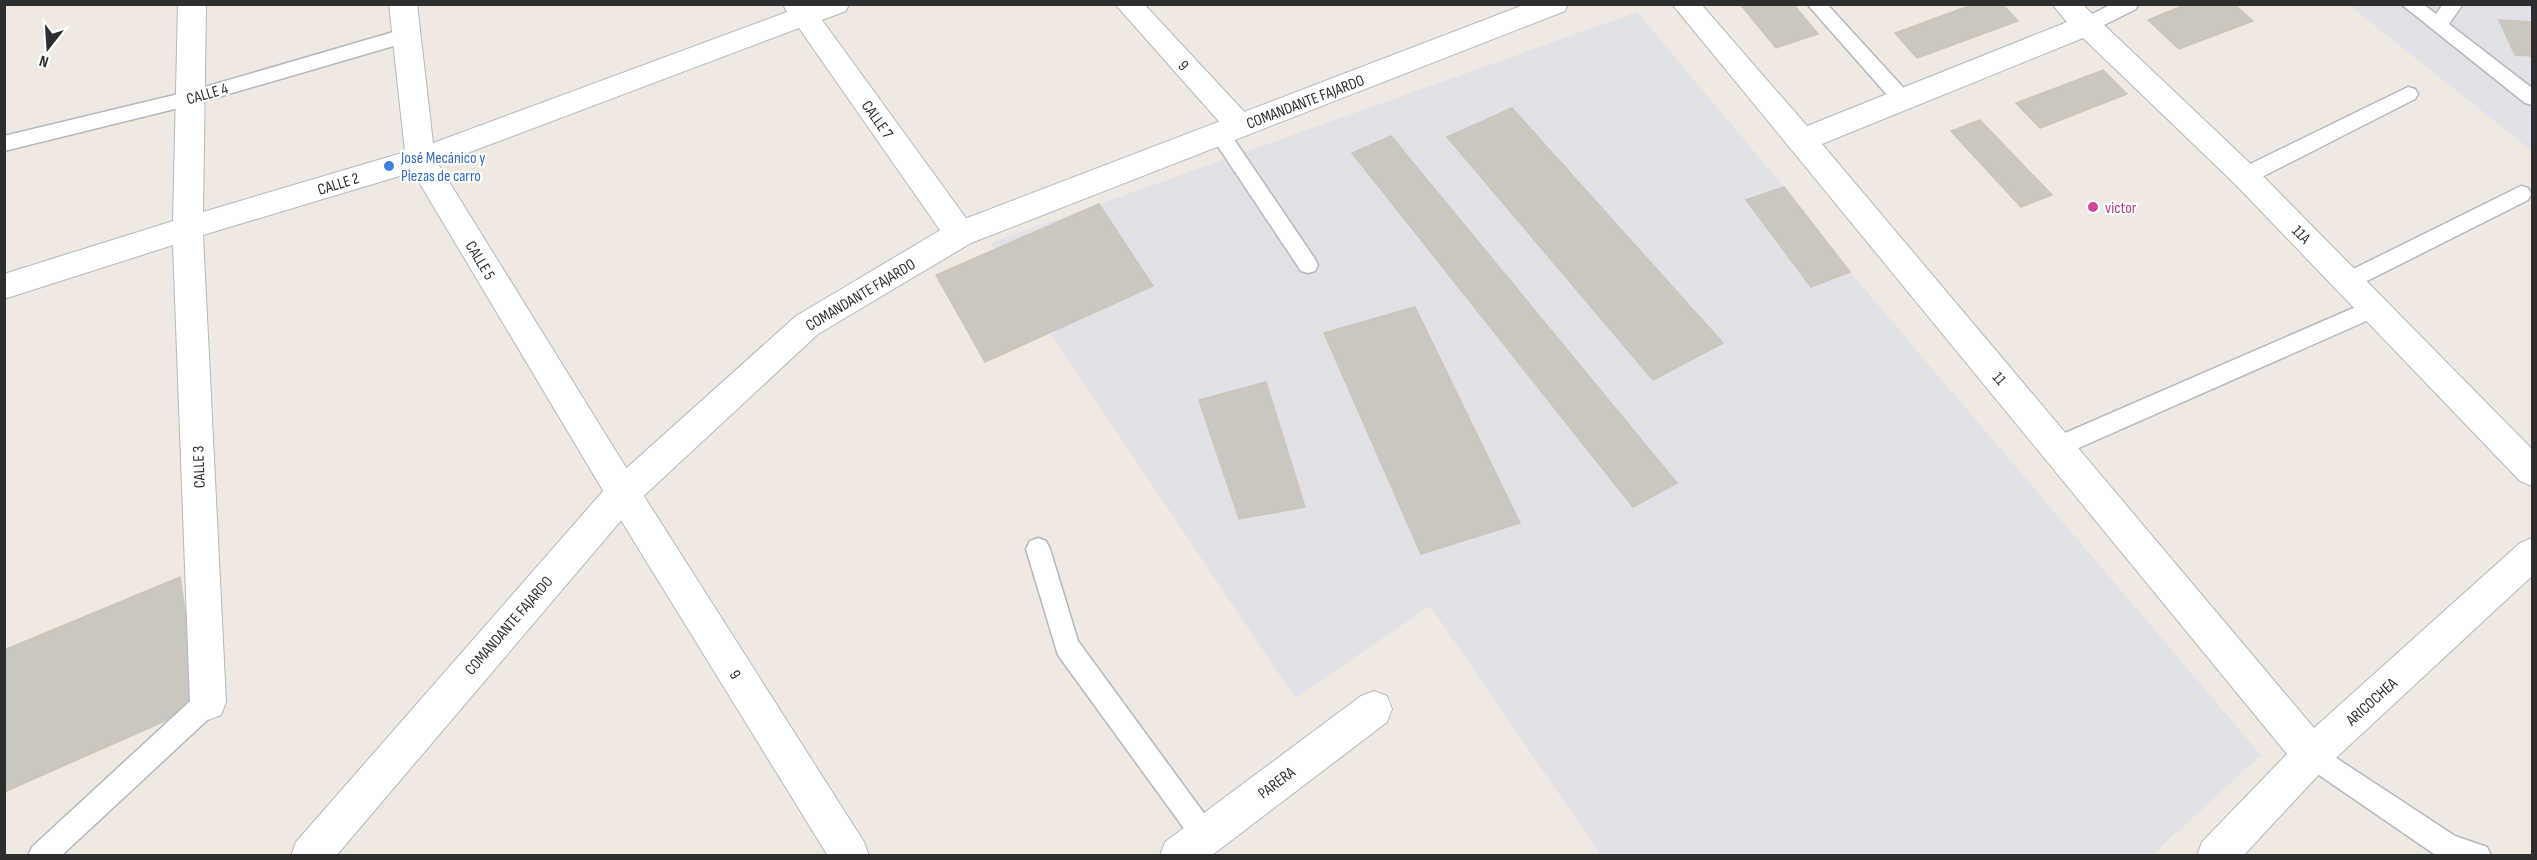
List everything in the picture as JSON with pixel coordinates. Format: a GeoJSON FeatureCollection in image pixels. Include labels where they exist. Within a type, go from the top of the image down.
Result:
{"type":"FeatureCollection","features":[{"type":"Feature","properties":{"kind":"street","name":"CALLE 3"},"geometry":{"type":"LineString","coordinates":[[192,4],[188,228],[208,702]]}},
{"type":"Feature","properties":{"kind":"street","name":"CALLE 5"},"geometry":{"type":"LineString","coordinates":[[403,4],[420,159],[623,493]]}},
{"type":"Feature","properties":{"kind":"street","name":"CALLE 2"},"geometry":{"type":"LineString","coordinates":[[4,287],[188,228],[420,159],[801,10],[836,4]]}},
{"type":"Feature","properties":{"kind":"street","name":"9"},"geometry":{"type":"LineString","coordinates":[[1128,4],[1230,130]]}},
{"type":"Feature","properties":{"kind":"street","name":"COMANDANTE FAJARDO"},"geometry":{"type":"LineString","coordinates":[[310,855],[623,493],[807,325],[960,234],[1555,4]]}},
{"type":"Feature","properties":{"kind":"street","name":"11"},"geometry":{"type":"LineString","coordinates":[[1685,4],[1802,140],[2312,755]]}},
{"type":"Feature","properties":{"kind":"street","name":"11A"},"geometry":{"type":"LineString","coordinates":[[2066,4],[2245,176],[2532,471]]}},
{"type":"Feature","properties":{"kind":"street","name":"CALLE 7"},"geometry":{"type":"LineString","coordinates":[[801,10],[960,234]]}},
{"type":"Feature","properties":{"kind":"street"},"geometry":{"type":"LineString","coordinates":[[1802,140],[2087,25]]}},
{"type":"Feature","properties":{"kind":"street","name":"9"},"geometry":{"type":"LineString","coordinates":[[623,493],[850,855]]}},
{"type":"Feature","properties":{"kind":"street","name":"ARICOCHEA"},"geometry":{"type":"LineString","coordinates":[[2216,855],[2312,755],[2532,554]]}},
{"type":"Feature","properties":{"kind":"street","name":"PARERA"},"geometry":{"type":"LineString","coordinates":[[1192,846],[1374,709]]}},
{"type":"Feature","properties":{"kind":"lane"},"geometry":{"type":"LineString","coordinates":[[1816,4],[1903,100]]}},
{"type":"Feature","properties":{"kind":"lane"},"geometry":{"type":"LineString","coordinates":[[2087,25],[2129,4]]}},
{"type":"Feature","properties":{"kind":"lane"},"geometry":{"type":"LineString","coordinates":[[2410,4],[2532,98]]}},
{"type":"Feature","properties":{"kind":"lane"},"geometry":{"type":"LineString","coordinates":[[2438,24],[2454,4]]}},
{"type":"Feature","properties":{"kind":"lane","name":"CALLE 4"},"geometry":{"type":"LineString","coordinates":[[4,144],[191,98],[407,35]]}},
{"type":"Feature","properties":{"kind":"lane"},"geometry":{"type":"LineString","coordinates":[[2245,176],[2408,94]]}},
{"type":"Feature","properties":{"kind":"lane"},"geometry":{"type":"LineString","coordinates":[[1230,130],[1308,265]]}},
{"type":"Feature","properties":{"kind":"lane"},"geometry":{"type":"LineString","coordinates":[[2348,281],[2521,194]]}},
{"type":"Feature","properties":{"kind":"lane"},"geometry":{"type":"LineString","coordinates":[[2057,447],[2374,308]]}},
{"type":"Feature","properties":{"kind":"lane"},"geometry":{"type":"LineString","coordinates":[[1038,549],[1067,647],[1192,846]]}},
{"type":"Feature","properties":{"kind":"lane","name":"CALLE 3"},"geometry":{"type":"LineString","coordinates":[[40,855],[208,702]]}},
{"type":"Feature","properties":{"kind":"lane"},"geometry":{"type":"LineString","coordinates":[[2312,755],[2449,848],[2478,855]]}},
{"type":"Feature","properties":{"kind":"shaded area"},"geometry":{"type":"Polygon","coordinates":[[[2349,5],[2532,5],[2532,151],[2349,5]]]}},
{"type":"Feature","properties":{"kind":"shaded area"},"geometry":{"type":"Polygon","coordinates":[[[1637,12],[1784,187],[1850,272],[2261,755],[2152,855],[1601,855],[1430,606],[1295,698],[990,243],[1637,12]]]}},
{"type":"Feature","properties":{"kind":"building"},"geometry":{"type":"Polygon","coordinates":[[[1740,4],[1793,4],[1818,34],[1776,48],[1740,4]]]}},
{"type":"Feature","properties":{"kind":"building"},"geometry":{"type":"Polygon","coordinates":[[[1974,4],[2002,4],[2018,21],[1917,58],[1895,33],[1974,4]]]}},
{"type":"Feature","properties":{"kind":"building"},"geometry":{"type":"Polygon","coordinates":[[[2187,4],[2234,4],[2253,21],[2179,49],[2148,20],[2187,4]]]}},
{"type":"Feature","properties":{"kind":"building"},"geometry":{"type":"Polygon","coordinates":[[[2499,20],[2532,22],[2532,56],[2515,55],[2499,20]]]}},
{"type":"Feature","properties":{"kind":"building"},"geometry":{"type":"Polygon","coordinates":[[[2103,70],[2127,94],[2040,128],[2016,103],[2103,70]]]}},
{"type":"Feature","properties":{"kind":"building"},"geometry":{"type":"Polygon","coordinates":[[[1512,108],[1723,343],[1653,380],[1447,137],[1512,108]]]}},
{"type":"Feature","properties":{"kind":"building"},"geometry":{"type":"Polygon","coordinates":[[[1980,120],[2052,195],[2021,207],[1951,131],[1980,120]]]}},
{"type":"Feature","properties":{"kind":"building"},"geometry":{"type":"Polygon","coordinates":[[[1391,136],[1677,483],[1633,507],[1352,153],[1391,136]]]}},
{"type":"Feature","properties":{"kind":"building"},"geometry":{"type":"Polygon","coordinates":[[[1784,187],[1850,272],[1811,287],[1746,200],[1784,187]]]}},
{"type":"Feature","properties":{"kind":"building"},"geometry":{"type":"Polygon","coordinates":[[[1099,204],[1153,286],[985,362],[936,275],[1099,204]]]}},
{"type":"Feature","properties":{"kind":"building"},"geometry":{"type":"Polygon","coordinates":[[[1415,307],[1520,523],[1421,554],[1324,333],[1415,307]]]}},
{"type":"Feature","properties":{"kind":"building"},"geometry":{"type":"Polygon","coordinates":[[[1266,382],[1305,507],[1239,519],[1199,400],[1266,382]]]}},
{"type":"Feature","properties":{"kind":"building"},"geometry":{"type":"Polygon","coordinates":[[[180,577],[199,706],[4,792],[4,650],[180,577]]]}},
{"type":"Feature","properties":{"kind":"place","name":"José Mecánico y Piezas de carro"},"geometry":{"type":"Point","coordinates":[389,166]}},
{"type":"Feature","properties":{"kind":"place","name":"victor"},"geometry":{"type":"Point","coordinates":[2093,207]}}]}
